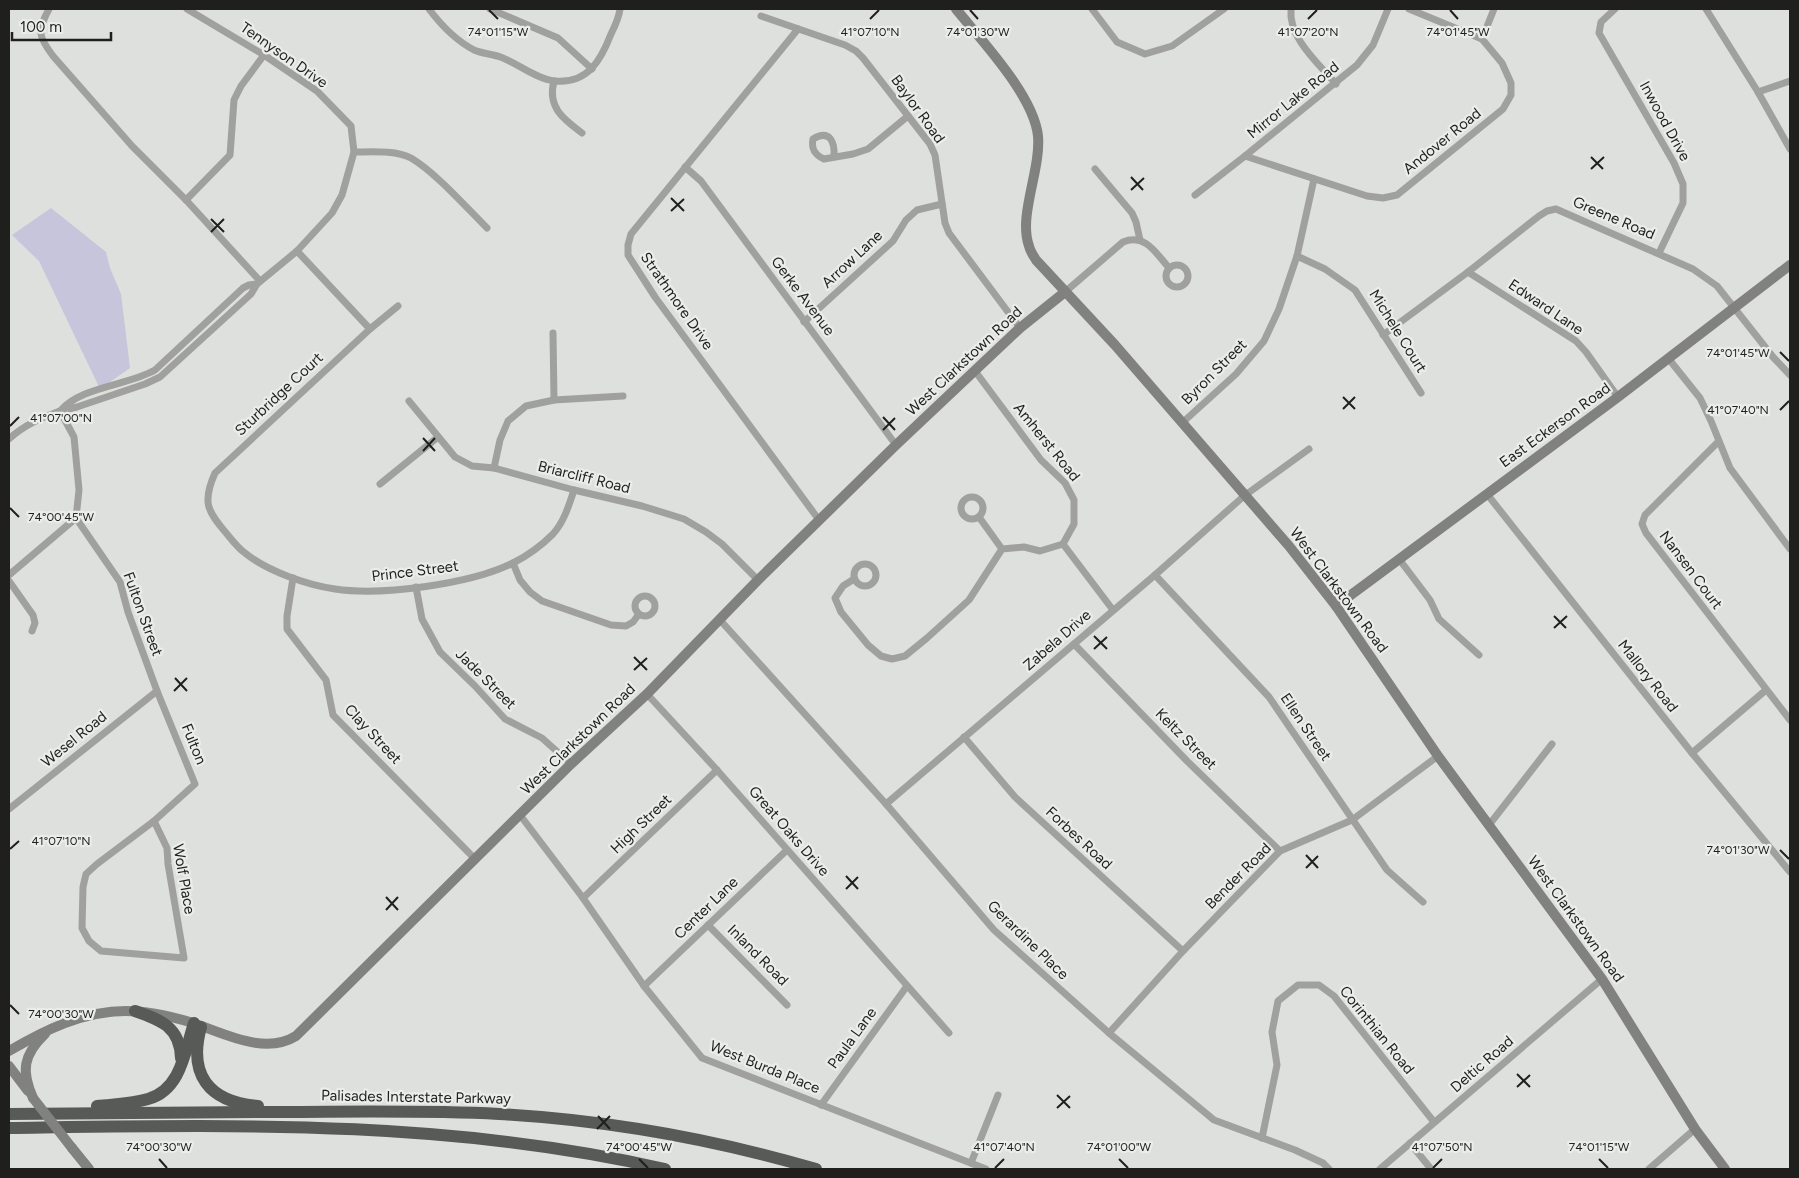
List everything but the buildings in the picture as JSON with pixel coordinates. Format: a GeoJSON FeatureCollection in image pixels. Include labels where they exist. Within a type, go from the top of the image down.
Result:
{"type":"FeatureCollection","features":[{"type":"Feature","properties":{"kind":"highway"},"geometry":{"type":"LineString","coordinates":[[135,1011],[160,1021],[174,1032],[180,1050],[180,1069]]}},
{"type":"Feature","properties":{"kind":"highway"},"geometry":{"type":"LineString","coordinates":[[9,1114],[90,1107],[156,1096],[167,1089],[175,1080],[198,1024]]}},
{"type":"Feature","properties":{"kind":"highway"},"geometry":{"type":"LineString","coordinates":[[198,1024],[196,1053],[199,1070],[209,1086],[222,1097],[255,1106],[355,1112]]}},
{"type":"Feature","properties":{"kind":"highway","name":"Palisades Interstate Parkway"},"geometry":{"type":"LineString","coordinates":[[9,1114],[484,1113],[596,1123],[644,1130],[715,1144],[816,1169]]}},
{"type":"Feature","properties":{"kind":"highway"},"geometry":{"type":"LineString","coordinates":[[9,1128],[256,1125],[423,1132],[542,1146],[665,1169]]}},
{"type":"Feature","properties":{"kind":"highway"},"geometry":{"type":"LineString","coordinates":[[9,1132],[75,1127]]}},
{"type":"Feature","properties":{"kind":"street"},"geometry":{"type":"LineString","coordinates":[[48,9],[40,25],[41,41],[90,100],[132,146],[186,200],[259,282]]}},
{"type":"Feature","properties":{"kind":"street","name":"Tennyson Drive"},"geometry":{"type":"LineString","coordinates":[[9,439],[20,429],[60,411],[74,399],[155,370],[244,288],[259,282],[297,251],[332,213],[342,195],[354,152],[351,126],[317,91],[264,55],[187,9]]}},
{"type":"Feature","properties":{"kind":"street"},"geometry":{"type":"LineString","coordinates":[[429,9],[456,38],[475,50],[502,58],[554,81],[571,81],[592,68],[602,57],[620,9]]}},
{"type":"Feature","properties":{"kind":"street"},"geometry":{"type":"LineString","coordinates":[[490,9],[558,38],[592,68]]}},
{"type":"Feature","properties":{"kind":"street"},"geometry":{"type":"LineString","coordinates":[[956,9],[1016,86],[1034,117],[1038,135],[1038,151],[1026,231],[1028,246],[1036,260],[1065,292],[1123,242],[1132,238],[1148,245],[1170,268]]}},
{"type":"Feature","properties":{"kind":"street"},"geometry":{"type":"LineString","coordinates":[[1092,9],[1117,42],[1145,54],[1172,46],[1224,9]]}},
{"type":"Feature","properties":{"kind":"street"},"geometry":{"type":"LineString","coordinates":[[1291,9],[1290,18],[1301,43],[1336,84]]}},
{"type":"Feature","properties":{"kind":"street","name":"Mirror Lake Road"},"geometry":{"type":"LineString","coordinates":[[1195,195],[1336,84],[1357,65],[1372,46],[1388,9]]}},
{"type":"Feature","properties":{"kind":"street","name":"Andover Road"},"geometry":{"type":"LineString","coordinates":[[1246,156],[1367,196],[1383,198],[1397,194],[1503,109],[1511,95],[1511,83],[1502,64],[1482,39],[1409,9]]}},
{"type":"Feature","properties":{"kind":"street"},"geometry":{"type":"LineString","coordinates":[[1482,39],[1494,9]]}},
{"type":"Feature","properties":{"kind":"street","name":"Inwood Drive"},"geometry":{"type":"LineString","coordinates":[[1615,9],[1601,22],[1599,33],[1674,162],[1683,184],[1683,203],[1659,253]]}},
{"type":"Feature","properties":{"kind":"street"},"geometry":{"type":"LineString","coordinates":[[1706,9],[1758,92],[1790,149]]}},
{"type":"Feature","properties":{"kind":"street","name":"Baylor Road"},"geometry":{"type":"LineString","coordinates":[[761,16],[856,50],[930,144],[935,155],[945,223],[949,233],[1020,328]]}},
{"type":"Feature","properties":{"kind":"street","name":"Strathmore Drive"},"geometry":{"type":"LineString","coordinates":[[798,29],[631,234],[628,255],[655,297],[819,520]]}},
{"type":"Feature","properties":{"kind":"street"},"geometry":{"type":"LineString","coordinates":[[186,200],[230,155],[234,100],[241,86],[264,55]]}},
{"type":"Feature","properties":{"kind":"street"},"geometry":{"type":"LineString","coordinates":[[554,81],[551,92],[554,105],[561,116],[582,133]]}},
{"type":"Feature","properties":{"kind":"street"},"geometry":{"type":"LineString","coordinates":[[1758,92],[1790,81]]}},
{"type":"Feature","properties":{"kind":"street"},"geometry":{"type":"LineString","coordinates":[[834,157],[854,154],[868,149],[908,116]]}},
{"type":"Feature","properties":{"kind":"street"},"geometry":{"type":"LineString","coordinates":[[354,152],[385,152],[410,158],[430,172],[487,228]]}},
{"type":"Feature","properties":{"kind":"street","name":"Gerke Avenue"},"geometry":{"type":"LineString","coordinates":[[685,167],[701,181],[896,445]]}},
{"type":"Feature","properties":{"kind":"street"},"geometry":{"type":"LineString","coordinates":[[1095,169],[1132,214],[1140,240]]}},
{"type":"Feature","properties":{"kind":"street","name":"Byron Street"},"geometry":{"type":"LineString","coordinates":[[1182,423],[1236,374],[1264,341],[1297,256],[1314,179]]}},
{"type":"Feature","properties":{"kind":"street","name":"Arrow Lane"},"geometry":{"type":"LineString","coordinates":[[804,322],[893,241],[906,220],[917,210],[942,204]]}},
{"type":"Feature","properties":{"kind":"street","name":"Greene Road"},"geometry":{"type":"LineString","coordinates":[[1383,335],[1539,216],[1556,209],[1659,253],[1708,278],[1717,286],[1773,357],[1790,375]]}},
{"type":"Feature","properties":{"kind":"street"},"geometry":{"type":"LineString","coordinates":[[297,251],[370,329]]}},
{"type":"Feature","properties":{"kind":"street","name":"Michele Court"},"geometry":{"type":"LineString","coordinates":[[1297,256],[1325,269],[1355,290],[1421,393]]}},
{"type":"Feature","properties":{"kind":"street","name":"East Eckerson Road"},"geometry":{"type":"LineString","coordinates":[[1336,606],[1618,397],[1790,265]]}},
{"type":"Feature","properties":{"kind":"street","name":"Edward Lane"},"geometry":{"type":"LineString","coordinates":[[1468,272],[1576,341],[1618,397]]}},
{"type":"Feature","properties":{"kind":"street","name":"West Clarkstown Road"},"geometry":{"type":"LineString","coordinates":[[9,1051],[55,1026],[78,1018],[103,1013],[135,1011],[159,1014],[261,1043],[280,1043],[296,1036],[571,764],[647,694],[758,580],[896,445],[1020,328],[1065,292],[1115,345],[1288,546],[1336,606],[1438,756],[1602,979],[1695,1128],[1725,1169]]}},
{"type":"Feature","properties":{"kind":"street","name":"Sturbridge Court"},"geometry":{"type":"LineString","coordinates":[[212,517],[208,503],[208,489],[215,473],[370,329],[398,306]]}},
{"type":"Feature","properties":{"kind":"street"},"geometry":{"type":"LineString","coordinates":[[553,333],[554,400]]}},
{"type":"Feature","properties":{"kind":"street"},"geometry":{"type":"LineString","coordinates":[[1668,358],[1700,398],[1730,468],[1790,549]]}},
{"type":"Feature","properties":{"kind":"street","name":"Amherst Road"},"geometry":{"type":"LineString","coordinates":[[975,371],[1041,460],[1065,483],[1074,500],[1074,524],[1063,544]]}},
{"type":"Feature","properties":{"kind":"street"},"geometry":{"type":"LineString","coordinates":[[494,468],[500,440],[508,421],[526,406],[554,400],[622,396]]}},
{"type":"Feature","properties":{"kind":"street","name":"Briarcliff Road"},"geometry":{"type":"LineString","coordinates":[[409,401],[455,457],[472,466],[494,468],[642,506],[684,519],[722,544],[758,580]]}},
{"type":"Feature","properties":{"kind":"street"},"geometry":{"type":"LineString","coordinates":[[9,575],[76,518],[80,490],[74,437],[60,411]]}},
{"type":"Feature","properties":{"kind":"street"},"geometry":{"type":"LineString","coordinates":[[380,484],[438,437]]}},
{"type":"Feature","properties":{"kind":"street","name":"Nansen Court"},"geometry":{"type":"LineString","coordinates":[[1718,442],[1644,515],[1642,524],[1646,533],[1790,720]]}},
{"type":"Feature","properties":{"kind":"street","name":"Zabela Drive"},"geometry":{"type":"LineString","coordinates":[[886,804],[1155,575],[1244,496],[1309,449]]}},
{"type":"Feature","properties":{"kind":"street","name":"Prince Street"},"geometry":{"type":"LineString","coordinates":[[212,517],[244,553],[266,567],[293,578],[335,589],[380,591],[469,579],[513,563],[539,547],[554,533],[566,514],[574,490]]}},
{"type":"Feature","properties":{"kind":"street","name":"Mallory Road"},"geometry":{"type":"LineString","coordinates":[[1487,494],[1692,753],[1790,872]]}},
{"type":"Feature","properties":{"kind":"street"},"geometry":{"type":"LineString","coordinates":[[979,517],[1002,549]]}},
{"type":"Feature","properties":{"kind":"street","name":"Fulton Street"},"geometry":{"type":"LineString","coordinates":[[76,518],[120,582],[128,612],[157,690]]}},
{"type":"Feature","properties":{"kind":"street"},"geometry":{"type":"LineString","coordinates":[[1002,549],[1024,547],[1040,550],[1063,544],[1113,610]]}},
{"type":"Feature","properties":{"kind":"street"},"geometry":{"type":"LineString","coordinates":[[854,579],[843,586],[835,598],[841,612],[868,645],[881,656],[892,659],[904,656],[969,600],[1002,549]]}},
{"type":"Feature","properties":{"kind":"street"},"geometry":{"type":"LineString","coordinates":[[1399,559],[1430,600],[1439,620],[1479,655]]}},
{"type":"Feature","properties":{"kind":"street"},"geometry":{"type":"LineString","coordinates":[[513,563],[520,580],[542,602],[611,625],[626,626],[633,622],[639,614]]}},
{"type":"Feature","properties":{"kind":"street","name":"Ellen Street"},"geometry":{"type":"LineString","coordinates":[[1155,575],[1269,697],[1386,870],[1423,902]]}},
{"type":"Feature","properties":{"kind":"street","name":"Clay Street"},"geometry":{"type":"LineString","coordinates":[[293,578],[287,616],[287,629],[326,680],[333,715],[475,859]]}},
{"type":"Feature","properties":{"kind":"street"},"geometry":{"type":"LineString","coordinates":[[9,581],[33,615],[35,623],[32,631]]}},
{"type":"Feature","properties":{"kind":"street","name":"Jade Street"},"geometry":{"type":"LineString","coordinates":[[416,587],[422,619],[440,652],[505,719],[542,738],[571,764]]}},
{"type":"Feature","properties":{"kind":"street","name":"Gerardine Place"},"geometry":{"type":"LineString","coordinates":[[720,620],[886,804],[994,930],[1109,1033],[1192,1104],[1214,1120],[1295,1150],[1329,1169]]}},
{"type":"Feature","properties":{"kind":"street","name":"Keltz Street"},"geometry":{"type":"LineString","coordinates":[[1074,644],[1188,761],[1280,851]]}},
{"type":"Feature","properties":{"kind":"street","name":"Wesel Road"},"geometry":{"type":"LineString","coordinates":[[9,809],[157,690]]}},
{"type":"Feature","properties":{"kind":"street","name":"Fulton"},"geometry":{"type":"LineString","coordinates":[[154,821],[195,784],[157,690]]}},
{"type":"Feature","properties":{"kind":"street"},"geometry":{"type":"LineString","coordinates":[[1692,753],[1766,690]]}},
{"type":"Feature","properties":{"kind":"street","name":"Great Oaks Drive"},"geometry":{"type":"LineString","coordinates":[[647,694],[717,770],[906,986],[949,1032]]}},
{"type":"Feature","properties":{"kind":"street","name":"Forbes Road"},"geometry":{"type":"LineString","coordinates":[[964,737],[1015,797],[1183,951]]}},
{"type":"Feature","properties":{"kind":"street"},"geometry":{"type":"LineString","coordinates":[[1489,825],[1552,744]]}},
{"type":"Feature","properties":{"kind":"street","name":"Bender Road"},"geometry":{"type":"LineString","coordinates":[[1109,1033],[1183,951],[1280,851],[1352,820],[1438,756]]}},
{"type":"Feature","properties":{"kind":"street","name":"High Street"},"geometry":{"type":"LineString","coordinates":[[583,898],[717,770]]}},
{"type":"Feature","properties":{"kind":"street","name":"West Burda Place"},"geometry":{"type":"LineString","coordinates":[[520,815],[583,898],[644,986],[702,1058],[986,1169]]}},
{"type":"Feature","properties":{"kind":"street","name":"Wolf Place"},"geometry":{"type":"LineString","coordinates":[[154,821],[167,848],[184,958],[101,951],[89,941],[82,928],[83,887],[86,874],[154,821]]}},
{"type":"Feature","properties":{"kind":"street","name":"Center Lane"},"geometry":{"type":"LineString","coordinates":[[644,986],[787,850]]}},
{"type":"Feature","properties":{"kind":"street","name":"Inland Road"},"geometry":{"type":"LineString","coordinates":[[708,925],[787,1004]]}},
{"type":"Feature","properties":{"kind":"street","name":"Deltic Road"},"geometry":{"type":"LineString","coordinates":[[1380,1169],[1602,979]]}},
{"type":"Feature","properties":{"kind":"street","name":"Corinthian Road"},"geometry":{"type":"LineString","coordinates":[[1262,1138],[1277,1065],[1272,1032],[1278,1001],[1298,985],[1319,985],[1334,996],[1434,1122]]}},
{"type":"Feature","properties":{"kind":"street","name":"Paula Lane"},"geometry":{"type":"LineString","coordinates":[[821,1105],[906,986]]}},
{"type":"Feature","properties":{"kind":"street"},"geometry":{"type":"LineString","coordinates":[[33,1098],[26,1076],[28,1057],[35,1045],[55,1026]]}},
{"type":"Feature","properties":{"kind":"street"},"geometry":{"type":"LineString","coordinates":[[9,1066],[89,1169]]}},
{"type":"Feature","properties":{"kind":"street"},"geometry":{"type":"LineString","coordinates":[[971,1163],[998,1095]]}},
{"type":"Feature","properties":{"kind":"street"},"geometry":{"type":"LineString","coordinates":[[1649,1169],[1695,1128]]}},
{"type":"Feature","properties":{"kind":"street"},"geometry":{"type":"LineString","coordinates":[[1410,1143],[1431,1169]]}},
{"type":"Feature","properties":{"kind":"street"},"geometry":{"type":"LineString","coordinates":[[72,1148],[78,1169]]}},
{"type":"Feature","properties":{"kind":"shaded area"},"geometry":{"type":"Polygon","coordinates":[[[51,208],[106,252],[110,268],[121,294],[130,368],[100,389],[39,261],[12,235],[51,208]]]}}]}
